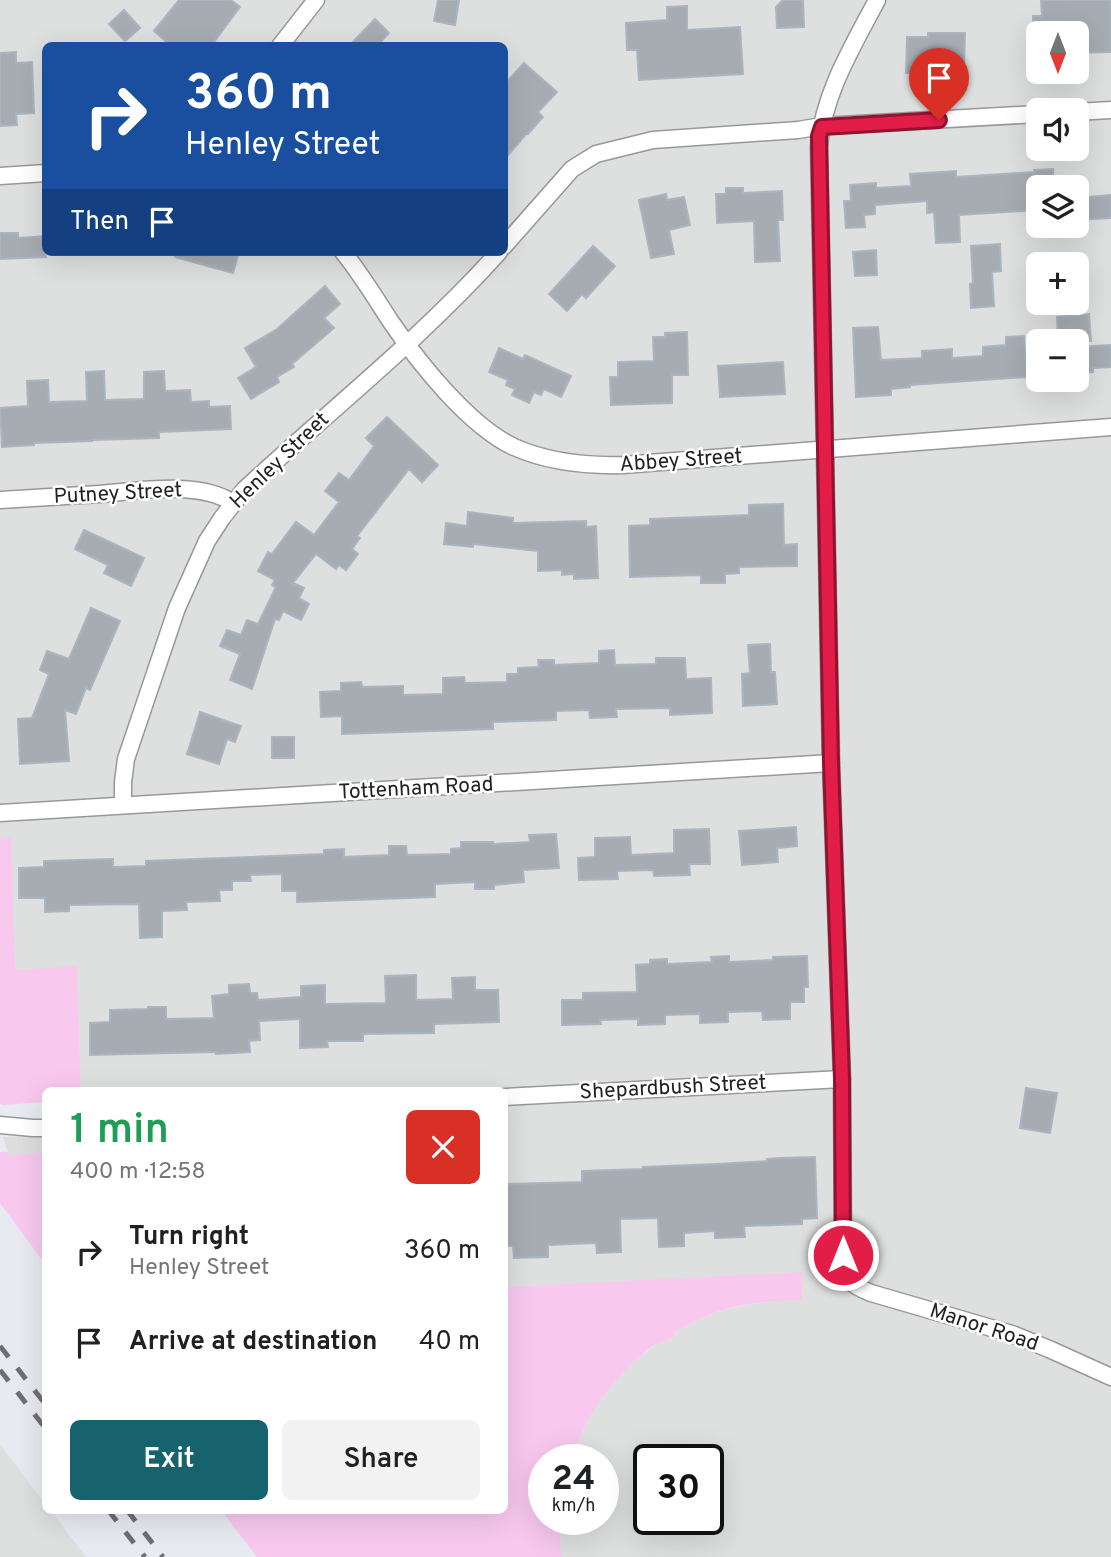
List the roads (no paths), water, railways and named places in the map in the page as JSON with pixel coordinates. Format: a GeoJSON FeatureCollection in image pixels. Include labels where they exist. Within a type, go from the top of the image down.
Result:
{"type":"FeatureCollection","features":[{"type":"Feature","properties":{"kind":"street"},"geometry":{"type":"LineString","coordinates":[[282,42],[316,0]]}},
{"type":"Feature","properties":{"kind":"street"},"geometry":{"type":"LineString","coordinates":[[842,1079],[831,763],[819,147],[827,104],[838,75],[877,0]]}},
{"type":"Feature","properties":{"kind":"street"},"geometry":{"type":"LineString","coordinates":[[1089,111],[1111,110]]}},
{"type":"Feature","properties":{"kind":"street"},"geometry":{"type":"LineString","coordinates":[[508,241],[572,169],[596,154],[653,140],[1026,115]]}},
{"type":"Feature","properties":{"kind":"street"},"geometry":{"type":"LineString","coordinates":[[0,176],[42,173]]}},
{"type":"Feature","properties":{"kind":"street","name":"Abbey Street"},"geometry":{"type":"LineString","coordinates":[[346,256],[428,372],[472,417],[513,447],[570,463],[624,466],[1111,426]]}},
{"type":"Feature","properties":{"kind":"street","name":"Henley Street"},"geometry":{"type":"LineString","coordinates":[[123,805],[126,759],[177,608],[207,541],[244,490],[408,345],[495,256]]}},
{"type":"Feature","properties":{"kind":"street","name":"Putney Street"},"geometry":{"type":"LineString","coordinates":[[0,500],[166,489],[222,495],[233,503]]}},
{"type":"Feature","properties":{"kind":"street","name":"Tottenham Road"},"geometry":{"type":"LineString","coordinates":[[0,813],[831,763]]}},
{"type":"Feature","properties":{"kind":"street","name":"Shepardbush Street"},"geometry":{"type":"LineString","coordinates":[[508,1097],[842,1079]]}},
{"type":"Feature","properties":{"kind":"street","name":"Manor Road"},"geometry":{"type":"LineString","coordinates":[[842,1079],[845,1275],[855,1286],[871,1293],[1012,1334],[1111,1377]]}},
{"type":"Feature","properties":{"kind":"street"},"geometry":{"type":"LineString","coordinates":[[0,1125],[42,1128]]}},
{"type":"Feature","properties":{"kind":"railway"},"geometry":{"type":"LineString","coordinates":[[0,1346],[42,1400]]}},
{"type":"Feature","properties":{"kind":"railway"},"geometry":{"type":"LineString","coordinates":[[0,1370],[42,1424]]}},
{"type":"Feature","properties":{"kind":"railway"},"geometry":{"type":"LineString","coordinates":[[111,1514],[145,1557]]}},
{"type":"Feature","properties":{"kind":"railway"},"geometry":{"type":"LineString","coordinates":[[130,1514],[163,1557]]}}]}
